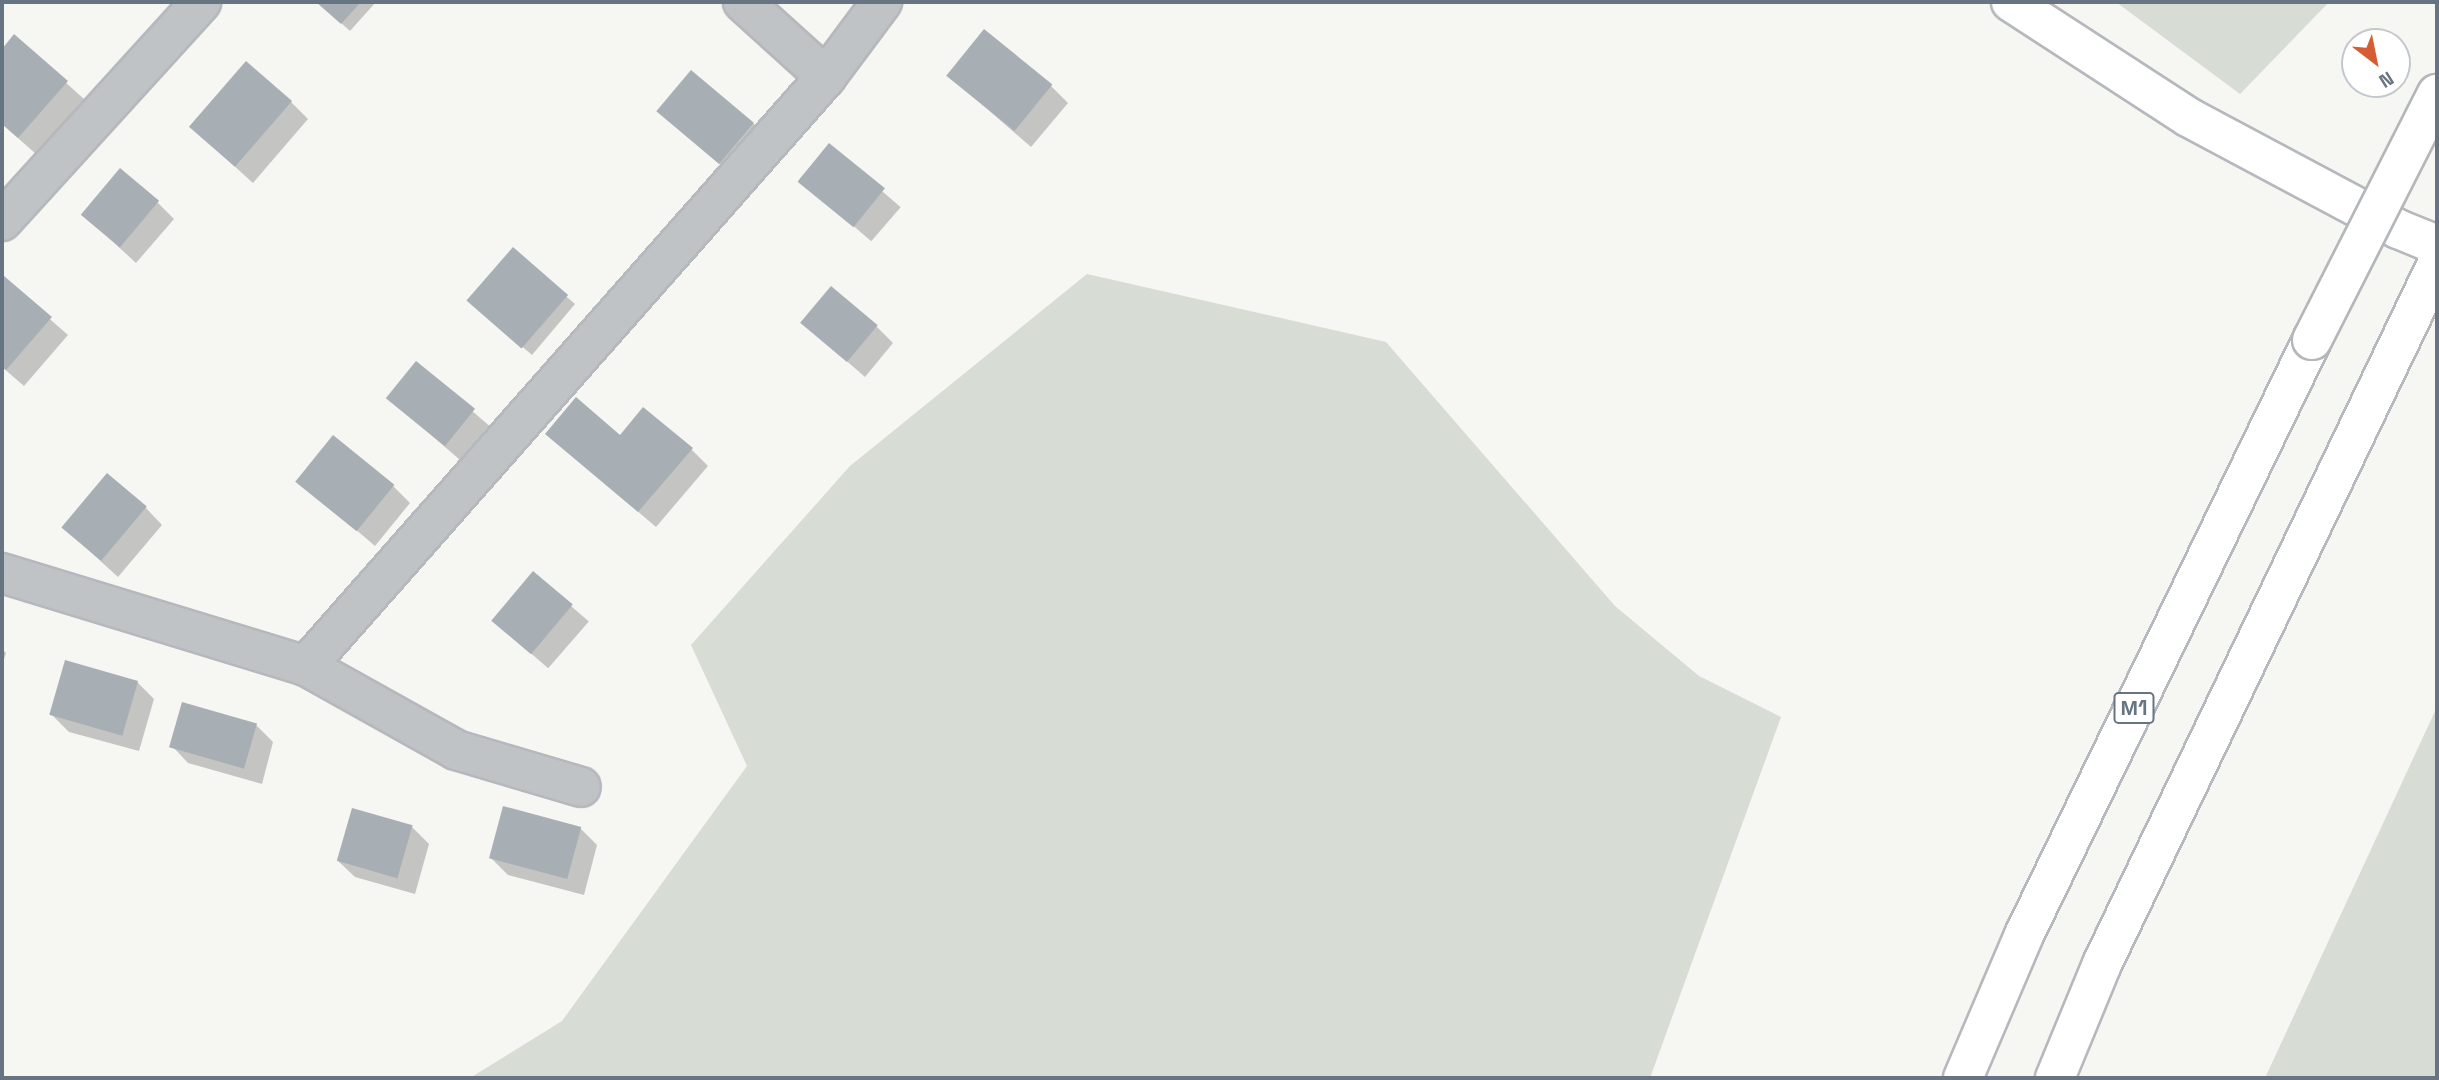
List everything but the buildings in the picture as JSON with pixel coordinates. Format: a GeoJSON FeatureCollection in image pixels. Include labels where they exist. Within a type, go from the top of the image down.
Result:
{"type":"FeatureCollection","features":[{"type":"Feature","properties":{"kind":"main road"},"geometry":{"type":"LineString","coordinates":[[2011,2],[2188,117],[2398,229],[2437,245]]}},
{"type":"Feature","properties":{"kind":"main road","name":"М1"},"geometry":{"type":"LineString","coordinates":[[1963,1078],[2024,935],[2312,340],[2437,94]]}},
{"type":"Feature","properties":{"kind":"main road"},"geometry":{"type":"LineString","coordinates":[[2055,1078],[2102,964],[2437,264]]}},
{"type":"Feature","properties":{"kind":"lane"},"geometry":{"type":"LineString","coordinates":[[2,221],[201,2]]}},
{"type":"Feature","properties":{"kind":"lane"},"geometry":{"type":"LineString","coordinates":[[743,2],[826,78]]}},
{"type":"Feature","properties":{"kind":"lane"},"geometry":{"type":"LineString","coordinates":[[306,666],[826,78],[882,2]]}},
{"type":"Feature","properties":{"kind":"lane"},"geometry":{"type":"LineString","coordinates":[[2,573],[306,666],[456,750],[581,787]]}},
{"type":"Feature","properties":{"kind":"shaded area"},"geometry":{"type":"Polygon","coordinates":[[[2116,2],[2329,2],[2240,94],[2116,2]]]}},
{"type":"Feature","properties":{"kind":"shaded area"},"geometry":{"type":"Polygon","coordinates":[[[1087,274],[1386,342],[1615,606],[1699,676],[1781,717],[1650,1078],[470,1078],[562,1021],[747,766],[691,645],[850,466],[1087,274]]]}},
{"type":"Feature","properties":{"kind":"shaded area"},"geometry":{"type":"Polygon","coordinates":[[[2437,707],[2437,1078],[2265,1078],[2437,707]]]}}]}
